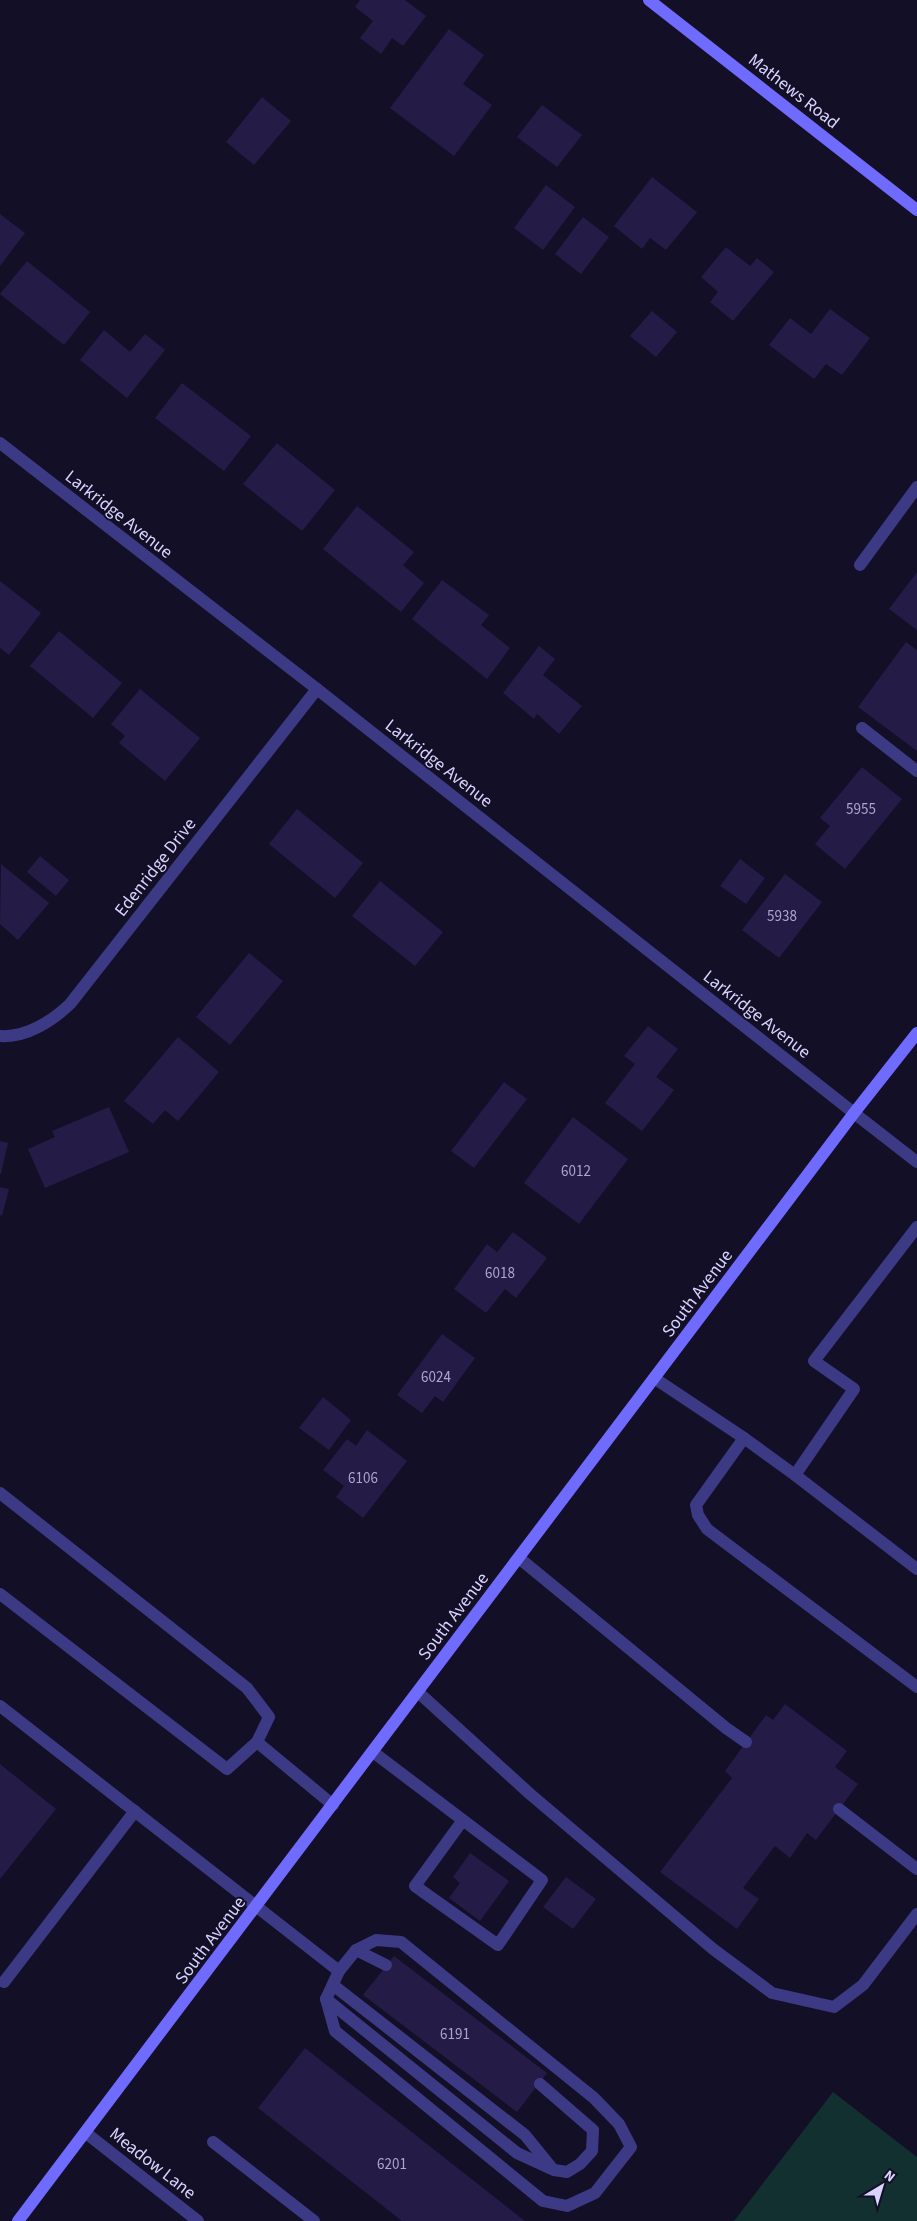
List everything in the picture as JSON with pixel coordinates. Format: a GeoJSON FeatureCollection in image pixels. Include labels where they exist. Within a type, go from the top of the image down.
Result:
{"type":"FeatureCollection","features":[{"type":"Feature","properties":{"kind":"main road","name":"Mathews Road"},"geometry":{"type":"LineString","coordinates":[[648,0],[917,210]]}},
{"type":"Feature","properties":{"kind":"main road","name":"South Avenue"},"geometry":{"type":"LineString","coordinates":[[18,2221],[86,2134],[854,1113],[917,1034]]}},
{"type":"Feature","properties":{"kind":"street","name":"Larkridge Avenue"},"geometry":{"type":"LineString","coordinates":[[0,443],[317,689],[917,1162]]}},
{"type":"Feature","properties":{"kind":"street"},"geometry":{"type":"LineString","coordinates":[[860,565],[917,487]]}},
{"type":"Feature","properties":{"kind":"street","name":"Edenridge Drive"},"geometry":{"type":"LineString","coordinates":[[0,1036],[33,1030],[57,1016],[70,1004],[317,689]]}},
{"type":"Feature","properties":{"kind":"street"},"geometry":{"type":"LineString","coordinates":[[862,728],[917,771]]}},
{"type":"Feature","properties":{"kind":"street"},"geometry":{"type":"LineString","coordinates":[[795,1475],[854,1389],[814,1361],[917,1227]]}},
{"type":"Feature","properties":{"kind":"street"},"geometry":{"type":"LineString","coordinates":[[654,1378],[744,1438],[795,1475],[917,1569]]}},
{"type":"Feature","properties":{"kind":"street"},"geometry":{"type":"LineString","coordinates":[[744,1438],[696,1505],[698,1515],[707,1529],[917,1687]]}},
{"type":"Feature","properties":{"kind":"street"},"geometry":{"type":"LineString","coordinates":[[0,1493],[247,1688],[269,1717],[257,1742],[227,1769],[0,1594]]}},
{"type":"Feature","properties":{"kind":"street"},"geometry":{"type":"LineString","coordinates":[[519,1558],[726,1728],[746,1742]]}},
{"type":"Feature","properties":{"kind":"street"},"geometry":{"type":"LineString","coordinates":[[418,1692],[530,1794],[610,1863],[713,1949],[772,1993],[834,2007],[863,1985],[917,1914]]}},
{"type":"Feature","properties":{"kind":"street"},"geometry":{"type":"LineString","coordinates":[[0,1706],[339,1971]]}},
{"type":"Feature","properties":{"kind":"street"},"geometry":{"type":"LineString","coordinates":[[257,1742],[333,1805]]}},
{"type":"Feature","properties":{"kind":"street"},"geometry":{"type":"LineString","coordinates":[[373,1752],[463,1820],[542,1880],[498,1945],[415,1886],[463,1820]]}},
{"type":"Feature","properties":{"kind":"street"},"geometry":{"type":"LineString","coordinates":[[839,1809],[917,1869]]}},
{"type":"Feature","properties":{"kind":"street"},"geometry":{"type":"LineString","coordinates":[[4,1982],[135,1811]]}},
{"type":"Feature","properties":{"kind":"street"},"geometry":{"type":"LineString","coordinates":[[376,1940],[401,1942],[594,2098],[618,2124],[631,2147],[595,2193],[567,2206],[543,2201],[334,2031],[326,1999],[339,1971],[356,1950],[376,1940]]}},
{"type":"Feature","properties":{"kind":"street"},"geometry":{"type":"LineString","coordinates":[[356,1950],[386,1966]]}},
{"type":"Feature","properties":{"kind":"street"},"geometry":{"type":"LineString","coordinates":[[333,1984],[525,2135],[554,2170]]}},
{"type":"Feature","properties":{"kind":"street"},"geometry":{"type":"LineString","coordinates":[[326,1999],[516,2152],[554,2170],[566,2172],[580,2164],[592,2151],[594,2130],[540,2084]]}},
{"type":"Feature","properties":{"kind":"street","name":"Meadow Lane"},"geometry":{"type":"LineString","coordinates":[[86,2134],[198,2221]]}},
{"type":"Feature","properties":{"kind":"street"},"geometry":{"type":"LineString","coordinates":[[212,2142],[314,2221]]}},
{"type":"Feature","properties":{"kind":"green space"},"geometry":{"type":"Polygon","coordinates":[[[833,2092],[917,2157],[917,2221],[734,2221],[833,2092]]]}},
{"type":"Feature","properties":{"kind":"building"},"geometry":{"type":"Polygon","coordinates":[[[360,0],[405,0],[426,16],[403,46],[392,38],[381,54],[360,38],[373,21],[355,7],[360,0]]]}},
{"type":"Feature","properties":{"kind":"building"},"geometry":{"type":"Polygon","coordinates":[[[449,29],[484,55],[463,84],[492,105],[454,156],[390,108],[449,29]]]}},
{"type":"Feature","properties":{"kind":"building"},"geometry":{"type":"Polygon","coordinates":[[[262,97],[291,121],[254,165],[226,142],[262,97]]]}},
{"type":"Feature","properties":{"kind":"building"},"geometry":{"type":"Polygon","coordinates":[[[542,105],[582,135],[557,167],[517,137],[542,105]]]}},
{"type":"Feature","properties":{"kind":"building"},"geometry":{"type":"Polygon","coordinates":[[[652,177],[697,212],[666,250],[650,238],[642,249],[614,226],[652,177]]]}},
{"type":"Feature","properties":{"kind":"building"},"geometry":{"type":"Polygon","coordinates":[[[546,185],[575,207],[543,250],[514,228],[546,185]]]}},
{"type":"Feature","properties":{"kind":"building"},"geometry":{"type":"Polygon","coordinates":[[[0,214],[25,233],[0,266],[0,214]]]}},
{"type":"Feature","properties":{"kind":"building"},"geometry":{"type":"Polygon","coordinates":[[[583,217],[609,237],[581,274],[555,254],[583,217]]]}},
{"type":"Feature","properties":{"kind":"building"},"geometry":{"type":"Polygon","coordinates":[[[726,247],[750,266],[757,258],[774,272],[733,321],[710,302],[718,292],[701,277],[726,247]]]}},
{"type":"Feature","properties":{"kind":"building"},"geometry":{"type":"Polygon","coordinates":[[[27,261],[90,312],[64,345],[0,294],[27,261]]]}},
{"type":"Feature","properties":{"kind":"building"},"geometry":{"type":"Polygon","coordinates":[[[830,309],[870,338],[842,375],[826,364],[814,379],[769,345],[790,318],[811,334],[830,309]]]}},
{"type":"Feature","properties":{"kind":"building"},"geometry":{"type":"Polygon","coordinates":[[[652,311],[677,332],[656,357],[630,336],[652,311]]]}},
{"type":"Feature","properties":{"kind":"building"},"geometry":{"type":"Polygon","coordinates":[[[104,330],[130,352],[145,334],[165,350],[127,398],[80,360],[104,330]]]}},
{"type":"Feature","properties":{"kind":"building"},"geometry":{"type":"Polygon","coordinates":[[[182,383],[251,436],[224,471],[155,418],[182,383]]]}},
{"type":"Feature","properties":{"kind":"building"},"geometry":{"type":"Polygon","coordinates":[[[277,443],[335,490],[302,531],[243,484],[277,443]]]}},
{"type":"Feature","properties":{"kind":"building"},"geometry":{"type":"Polygon","coordinates":[[[357,506],[414,552],[403,565],[424,583],[401,612],[323,549],[357,506]]]}},
{"type":"Feature","properties":{"kind":"building"},"geometry":{"type":"Polygon","coordinates":[[[917,572],[917,630],[889,609],[917,572]]]}},
{"type":"Feature","properties":{"kind":"building"},"geometry":{"type":"Polygon","coordinates":[[[442,580],[489,615],[481,625],[510,648],[487,679],[412,619],[442,580]]]}},
{"type":"Feature","properties":{"kind":"building"},"geometry":{"type":"Polygon","coordinates":[[[0,581],[41,613],[9,655],[0,648],[0,581]]]}},
{"type":"Feature","properties":{"kind":"building"},"geometry":{"type":"Polygon","coordinates":[[[59,631],[122,683],[93,718],[30,666],[59,631]]]}},
{"type":"Feature","properties":{"kind":"building"},"geometry":{"type":"Polygon","coordinates":[[[906,642],[917,650],[917,751],[858,707],[906,642]]]}},
{"type":"Feature","properties":{"kind":"building"},"geometry":{"type":"Polygon","coordinates":[[[539,646],[555,659],[543,675],[582,706],[559,734],[537,714],[534,719],[503,693],[539,646]]]}},
{"type":"Feature","properties":{"kind":"building"},"geometry":{"type":"Polygon","coordinates":[[[140,689],[200,738],[165,781],[119,743],[125,736],[111,724],[140,689]]]}},
{"type":"Feature","properties":{"kind":"building"},"geometry":{"type":"Polygon","coordinates":[[[862,767],[902,799],[845,869],[815,844],[830,826],[820,818],[862,767]]]}},
{"type":"Feature","properties":{"kind":"building"},"geometry":{"type":"Polygon","coordinates":[[[297,809],[363,863],[335,898],[269,844],[297,809]]]}},
{"type":"Feature","properties":{"kind":"building"},"geometry":{"type":"Polygon","coordinates":[[[40,856],[69,880],[56,896],[27,872],[40,856]]]}},
{"type":"Feature","properties":{"kind":"building"},"geometry":{"type":"Polygon","coordinates":[[[740,859],[765,878],[746,904],[720,886],[740,859]]]}},
{"type":"Feature","properties":{"kind":"building"},"geometry":{"type":"Polygon","coordinates":[[[1,864],[49,903],[18,940],[0,924],[1,864]]]}},
{"type":"Feature","properties":{"kind":"building"},"geometry":{"type":"Polygon","coordinates":[[[785,874],[822,902],[779,958],[742,930],[785,874]]]}},
{"type":"Feature","properties":{"kind":"building"},"geometry":{"type":"Polygon","coordinates":[[[380,881],[443,932],[415,966],[352,916],[380,881]]]}},
{"type":"Feature","properties":{"kind":"building"},"geometry":{"type":"Polygon","coordinates":[[[249,953],[283,981],[230,1045],[196,1017],[249,953]]]}},
{"type":"Feature","properties":{"kind":"building"},"geometry":{"type":"Polygon","coordinates":[[[648,1026],[678,1049],[656,1077],[674,1090],[642,1131],[605,1103],[635,1064],[624,1056],[648,1026]]]}},
{"type":"Feature","properties":{"kind":"building"},"geometry":{"type":"Polygon","coordinates":[[[178,1037],[219,1072],[178,1121],[165,1110],[153,1124],[124,1101],[178,1037]]]}},
{"type":"Feature","properties":{"kind":"building"},"geometry":{"type":"Polygon","coordinates":[[[504,1082],[527,1099],[474,1168],[451,1151],[504,1082]]]}},
{"type":"Feature","properties":{"kind":"building"},"geometry":{"type":"Polygon","coordinates":[[[109,1107],[129,1152],[45,1188],[28,1149],[55,1137],[52,1131],[109,1107]]]}},
{"type":"Feature","properties":{"kind":"building"},"geometry":{"type":"Polygon","coordinates":[[[573,1117],[628,1159],[579,1224],[524,1183],[573,1117]]]}},
{"type":"Feature","properties":{"kind":"building"},"geometry":{"type":"Polygon","coordinates":[[[0,1141],[8,1143],[1,1174],[0,1174],[0,1141]]]}},
{"type":"Feature","properties":{"kind":"building"},"geometry":{"type":"Polygon","coordinates":[[[0,1187],[9,1189],[2,1216],[0,1215],[0,1187]]]}},
{"type":"Feature","properties":{"kind":"building"},"geometry":{"type":"Polygon","coordinates":[[[513,1232],[547,1258],[516,1298],[505,1289],[486,1313],[454,1289],[487,1244],[497,1252],[513,1232]]]}},
{"type":"Feature","properties":{"kind":"building"},"geometry":{"type":"Polygon","coordinates":[[[442,1334],[475,1358],[443,1402],[435,1396],[422,1413],[397,1395],[442,1334]]]}},
{"type":"Feature","properties":{"kind":"building"},"geometry":{"type":"Polygon","coordinates":[[[323,1397],[351,1420],[329,1450],[299,1428],[323,1397]]]}},
{"type":"Feature","properties":{"kind":"building"},"geometry":{"type":"Polygon","coordinates":[[[367,1430],[407,1461],[363,1518],[336,1497],[344,1486],[323,1470],[347,1439],[356,1446],[367,1430]]]}},
{"type":"Feature","properties":{"kind":"building"},"geometry":{"type":"Polygon","coordinates":[[[785,1704],[847,1751],[835,1767],[858,1784],[816,1840],[807,1833],[790,1858],[775,1846],[743,1888],[759,1899],[737,1929],[660,1872],[732,1778],[725,1771],[766,1715],[773,1720],[785,1704]]]}},
{"type":"Feature","properties":{"kind":"building"},"geometry":{"type":"Polygon","coordinates":[[[0,1764],[56,1809],[0,1879],[0,1764]]]}},
{"type":"Feature","properties":{"kind":"building"},"geometry":{"type":"Polygon","coordinates":[[[470,1853],[509,1881],[480,1921],[449,1898],[460,1883],[453,1877],[470,1853]]]}},
{"type":"Feature","properties":{"kind":"building"},"geometry":{"type":"Polygon","coordinates":[[[566,1877],[596,1899],[573,1929],[543,1907],[566,1877]]]}},
{"type":"Feature","properties":{"kind":"building"},"geometry":{"type":"Polygon","coordinates":[[[394,1956],[547,2073],[517,2112],[363,1995],[394,1956]]]}},
{"type":"Feature","properties":{"kind":"building"},"geometry":{"type":"Polygon","coordinates":[[[305,2048],[525,2221],[402,2221],[258,2108],[305,2048]]]}}]}
